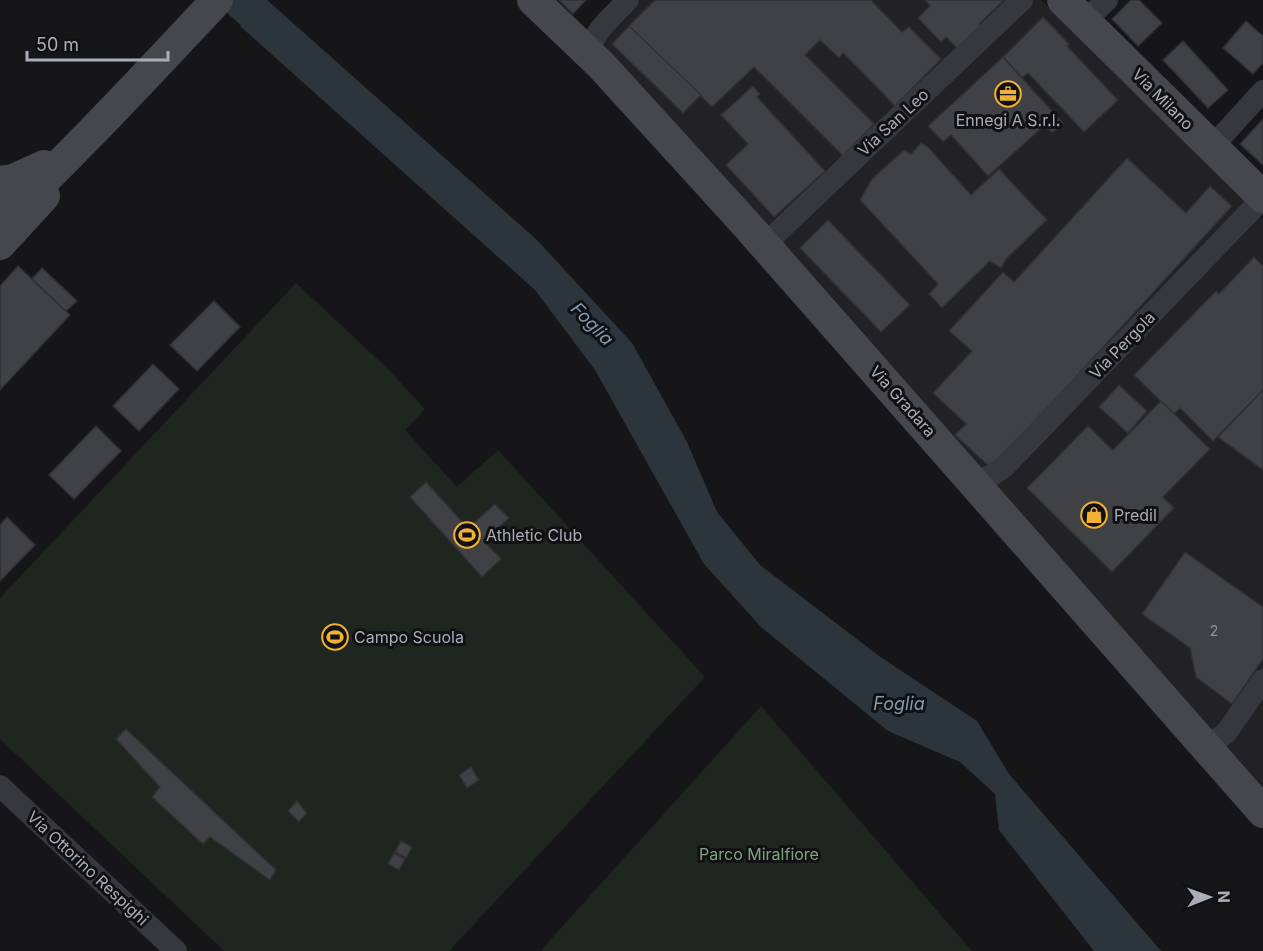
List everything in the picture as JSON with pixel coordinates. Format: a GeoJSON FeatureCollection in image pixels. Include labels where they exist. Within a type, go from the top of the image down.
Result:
{"type":"FeatureCollection","features":[{"type":"Feature","properties":{"kind":"street"},"geometry":{"type":"LineString","coordinates":[[0,211],[31,190],[70,154],[217,0]]}},
{"type":"Feature","properties":{"kind":"street","name":"Via Gradara"},"geometry":{"type":"LineString","coordinates":[[533,0],[589,53],[764,244],[1263,812]]}},
{"type":"Feature","properties":{"kind":"street"},"geometry":{"type":"LineString","coordinates":[[589,53],[590,45],[598,32],[628,0]]}},
{"type":"Feature","properties":{"kind":"street","name":"Via San Leo"},"geometry":{"type":"LineString","coordinates":[[764,244],[1022,0]]}},
{"type":"Feature","properties":{"kind":"street","name":"Via Milano"},"geometry":{"type":"LineString","coordinates":[[1063,0],[1263,198]]}},
{"type":"Feature","properties":{"kind":"street"},"geometry":{"type":"LineString","coordinates":[[1084,22],[1107,0]]}},
{"type":"Feature","properties":{"kind":"street"},"geometry":{"type":"LineString","coordinates":[[1212,147],[1263,91]]}},
{"type":"Feature","properties":{"kind":"street"},"geometry":{"type":"LineString","coordinates":[[0,182],[13,180],[70,154]]}},
{"type":"Feature","properties":{"kind":"street"},"geometry":{"type":"LineString","coordinates":[[0,244],[40,201],[70,154]]}},
{"type":"Feature","properties":{"kind":"street","name":"Via Pergola"},"geometry":{"type":"LineString","coordinates":[[974,481],[991,476],[1005,466],[1263,198]]}},
{"type":"Feature","properties":{"kind":"street"},"geometry":{"type":"LineString","coordinates":[[1206,747],[1226,734],[1263,680]]}},
{"type":"Feature","properties":{"kind":"street","name":"Via Ottorino Respighi"},"geometry":{"type":"LineString","coordinates":[[0,786],[176,951]]}},
{"type":"Feature","properties":{"kind":"shaded area"},"geometry":{"type":"Polygon","coordinates":[[[640,0],[1041,0],[1263,219],[1263,788],[776,234],[600,41],[640,0]]]}},
{"type":"Feature","properties":{"kind":"green space","name":"Campo Scuola"},"geometry":{"type":"Polygon","coordinates":[[[296,283],[388,369],[425,409],[405,430],[457,487],[498,450],[705,677],[449,951],[224,951],[0,739],[0,598],[296,283]]]}},
{"type":"Feature","properties":{"kind":"green space","name":"Parco Miralfiore"},"geometry":{"type":"Polygon","coordinates":[[[761,706],[972,951],[544,951],[542,949],[761,706]]]}},
{"type":"Feature","properties":{"kind":"water","name":"Foglia"},"geometry":{"type":"Polygon","coordinates":[[[257,0],[267,0],[537,240],[632,343],[687,442],[717,512],[760,565],[879,656],[977,721],[1009,774],[1161,951],[1094,951],[999,830],[995,794],[960,762],[888,731],[761,627],[704,564],[595,370],[535,290],[240,26],[257,0]]]}},
{"type":"Feature","properties":{"kind":"building"},"geometry":{"type":"Polygon","coordinates":[[[559,0],[586,0],[573,14],[559,0]]]}},
{"type":"Feature","properties":{"kind":"building"},"geometry":{"type":"Polygon","coordinates":[[[655,0],[871,0],[902,32],[909,27],[941,59],[895,106],[843,53],[839,58],[820,40],[805,55],[874,124],[843,156],[754,67],[712,107],[629,26],[655,0]]]}},
{"type":"Feature","properties":{"kind":"building"},"geometry":{"type":"Polygon","coordinates":[[[925,0],[1004,0],[979,24],[984,29],[959,50],[946,37],[941,42],[918,18],[930,6],[925,0]]]}},
{"type":"Feature","properties":{"kind":"building"},"geometry":{"type":"Polygon","coordinates":[[[1131,0],[1139,0],[1162,23],[1138,46],[1112,19],[1131,0]]]}},
{"type":"Feature","properties":{"kind":"building"},"geometry":{"type":"Polygon","coordinates":[[[1043,17],[1118,100],[1084,132],[1028,73],[1022,78],[1003,57],[1043,17]]]}},
{"type":"Feature","properties":{"kind":"building"},"geometry":{"type":"Polygon","coordinates":[[[1246,21],[1263,36],[1263,63],[1253,74],[1223,48],[1246,21]]]}},
{"type":"Feature","properties":{"kind":"building"},"geometry":{"type":"Polygon","coordinates":[[[629,26],[701,95],[683,113],[612,44],[629,26]]]}},
{"type":"Feature","properties":{"kind":"building"},"geometry":{"type":"Polygon","coordinates":[[[1183,41],[1228,90],[1208,108],[1163,60],[1183,41]]]}},
{"type":"Feature","properties":{"kind":"building"},"geometry":{"type":"Polygon","coordinates":[[[1003,57],[1063,123],[1052,133],[1045,125],[988,176],[951,135],[943,142],[928,126],[1003,57]]]}},
{"type":"Feature","properties":{"kind":"building"},"geometry":{"type":"Polygon","coordinates":[[[753,86],[760,94],[757,97],[825,171],[774,217],[726,165],[748,144],[721,115],[753,86]]]}},
{"type":"Feature","properties":{"kind":"building"},"geometry":{"type":"Polygon","coordinates":[[[1263,119],[1263,165],[1240,144],[1263,119]]]}},
{"type":"Feature","properties":{"kind":"building"},"geometry":{"type":"Polygon","coordinates":[[[921,143],[928,147],[971,195],[999,169],[1047,220],[1007,258],[1001,268],[990,261],[942,308],[929,294],[938,284],[860,200],[872,179],[904,150],[911,154],[921,143]]]}},
{"type":"Feature","properties":{"kind":"building"},"geometry":{"type":"Polygon","coordinates":[[[1127,158],[1186,213],[1210,186],[1232,206],[992,469],[955,435],[966,424],[933,393],[972,351],[949,331],[1003,272],[1014,282],[1127,158]]]}},
{"type":"Feature","properties":{"kind":"building"},"geometry":{"type":"Polygon","coordinates":[[[828,220],[910,305],[881,332],[800,248],[828,220]]]}},
{"type":"Feature","properties":{"kind":"building"},"geometry":{"type":"Polygon","coordinates":[[[1254,257],[1263,266],[1263,390],[1213,441],[1180,408],[1174,414],[1134,375],[1216,291],[1219,294],[1254,257]]]}},
{"type":"Feature","properties":{"kind":"building"},"geometry":{"type":"Polygon","coordinates":[[[18,266],[70,315],[0,390],[0,286],[18,266]]]}},
{"type":"Feature","properties":{"kind":"building"},"geometry":{"type":"Polygon","coordinates":[[[42,268],[77,301],[66,311],[32,279],[42,268]]]}},
{"type":"Feature","properties":{"kind":"building"},"geometry":{"type":"Polygon","coordinates":[[[214,301],[240,327],[197,371],[170,345],[214,301]]]}},
{"type":"Feature","properties":{"kind":"building"},"geometry":{"type":"Polygon","coordinates":[[[153,364],[179,389],[139,431],[113,406],[153,364]]]}},
{"type":"Feature","properties":{"kind":"building"},"geometry":{"type":"Polygon","coordinates":[[[1119,385],[1147,411],[1128,433],[1099,407],[1119,385]]]}},
{"type":"Feature","properties":{"kind":"building"},"geometry":{"type":"Polygon","coordinates":[[[1263,390],[1263,470],[1218,437],[1263,390]]]}},
{"type":"Feature","properties":{"kind":"building"},"geometry":{"type":"Polygon","coordinates":[[[1161,401],[1210,449],[1163,497],[1174,508],[1112,572],[1027,488],[1088,426],[1113,450],[1161,401]]]}},
{"type":"Feature","properties":{"kind":"building"},"geometry":{"type":"Polygon","coordinates":[[[96,426],[121,451],[74,499],[49,475],[96,426]]]}},
{"type":"Feature","properties":{"kind":"building","name":"Athletic Club"},"geometry":{"type":"Polygon","coordinates":[[[426,482],[468,528],[495,504],[509,518],[484,541],[501,559],[482,577],[410,497],[426,482]]]}},
{"type":"Feature","properties":{"kind":"building"},"geometry":{"type":"Polygon","coordinates":[[[7,517],[35,545],[0,581],[0,525],[7,517]]]}},
{"type":"Feature","properties":{"kind":"building"},"geometry":{"type":"Polygon","coordinates":[[[1185,552],[1263,607],[1263,659],[1232,704],[1196,677],[1190,648],[1142,614],[1185,552]]]}},
{"type":"Feature","properties":{"kind":"building"},"geometry":{"type":"Polygon","coordinates":[[[126,729],[276,870],[270,880],[210,837],[203,844],[152,797],[160,787],[116,739],[126,729]]]}},
{"type":"Feature","properties":{"kind":"building"},"geometry":{"type":"Polygon","coordinates":[[[471,767],[479,780],[467,788],[459,775],[471,767]]]}},
{"type":"Feature","properties":{"kind":"building"},"geometry":{"type":"Polygon","coordinates":[[[297,801],[307,813],[299,822],[288,811],[297,801]]]}},
{"type":"Feature","properties":{"kind":"building"},"geometry":{"type":"Polygon","coordinates":[[[401,841],[412,847],[406,858],[395,852],[401,841]]]}},
{"type":"Feature","properties":{"kind":"building"},"geometry":{"type":"Polygon","coordinates":[[[394,853],[405,859],[399,870],[388,864],[394,853]]]}},
{"type":"Feature","properties":{"kind":"waterway","name":"Foglia"},"geometry":{"type":"LineString","coordinates":[[238,0],[286,41]]}},
{"type":"Feature","properties":{"kind":"place","name":"Ennegi A S.r.l."},"geometry":{"type":"Point","coordinates":[1008,94]}},
{"type":"Feature","properties":{"kind":"place","name":"Predil"},"geometry":{"type":"Point","coordinates":[1094,515]}},
{"type":"Feature","properties":{"kind":"place","name":"Athletic Club"},"geometry":{"type":"Point","coordinates":[467,535]}},
{"type":"Feature","properties":{"kind":"place","name":"Campo Scuola"},"geometry":{"type":"Point","coordinates":[335,637]}}]}
